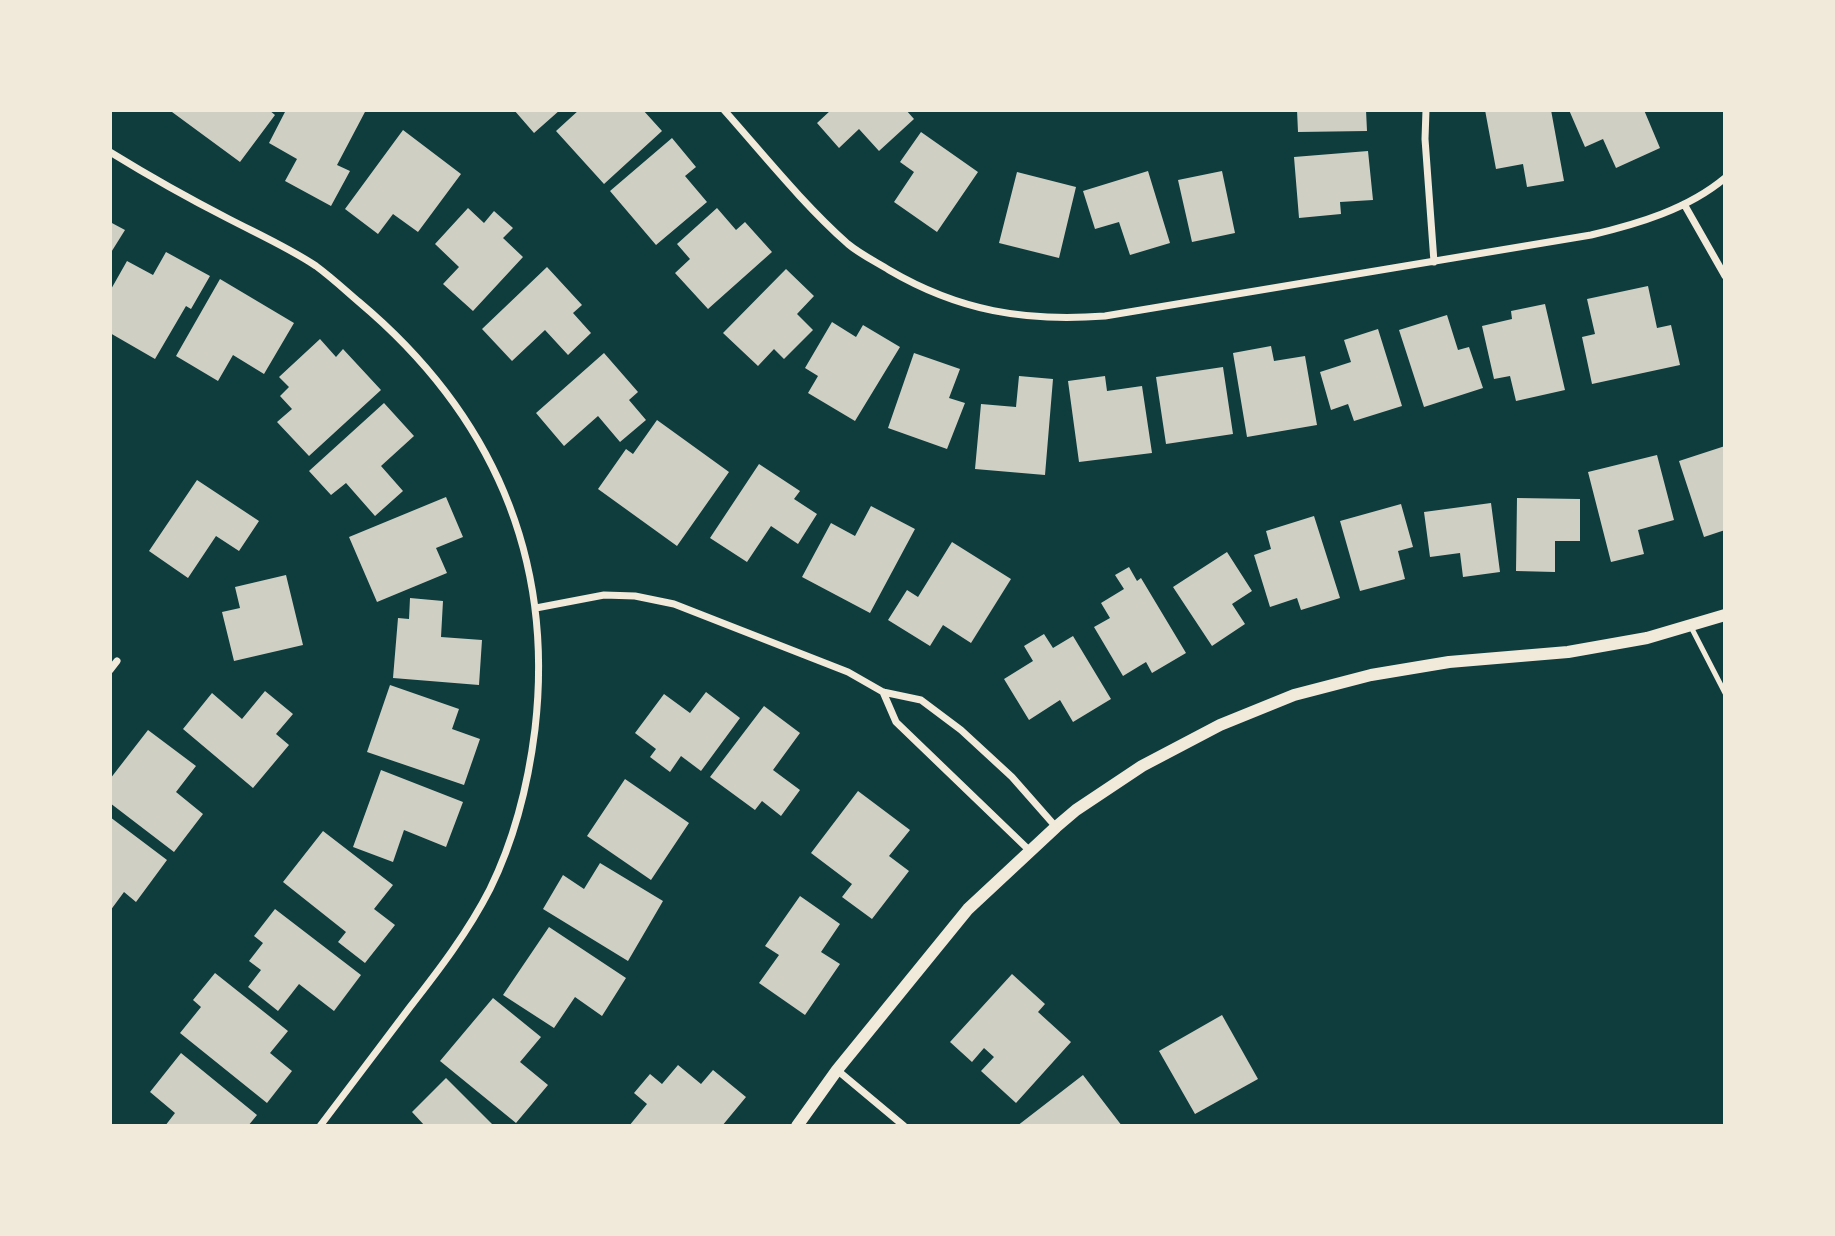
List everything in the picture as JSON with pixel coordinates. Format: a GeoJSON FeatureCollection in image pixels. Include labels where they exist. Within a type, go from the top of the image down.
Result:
{"type":"FeatureCollection","features":[{"type":"Feature","properties":{"kind":"street"},"geometry":{"type":"LineString","coordinates":[[724,110],[821,218],[850,245],[915,285],[951,300],[989,312],[1027,317],[1066,319],[1105,316],[1591,235],[1629,226],[1684,204],[1725,178]]}},
{"type":"Feature","properties":{"kind":"street"},"geometry":{"type":"LineString","coordinates":[[1426,110],[1425,139],[1434,262]]}},
{"type":"Feature","properties":{"kind":"street"},"geometry":{"type":"LineString","coordinates":[[110,152],[168,188],[316,266],[417,355],[467,420],[487,456],[519,532],[530,572],[536,608],[539,692],[530,774],[506,852],[489,890],[454,948],[320,1126]]}},
{"type":"Feature","properties":{"kind":"street"},"geometry":{"type":"LineString","coordinates":[[1684,204],[1725,276]]}},
{"type":"Feature","properties":{"kind":"street"},"geometry":{"type":"LineString","coordinates":[[536,608],[604,595],[635,596],[674,604],[848,672],[883,692],[920,700],[961,730],[1012,777],[1056,827]]}},
{"type":"Feature","properties":{"kind":"street"},"geometry":{"type":"LineString","coordinates":[[797,1126],[837,1070],[968,909],[1076,810],[1142,766],[1220,725],[1294,695],[1371,675],[1449,662],[1568,652],[1647,638],[1725,615]]}},
{"type":"Feature","properties":{"kind":"street"},"geometry":{"type":"LineString","coordinates":[[110,670],[117,661]]}},
{"type":"Feature","properties":{"kind":"street"},"geometry":{"type":"LineString","coordinates":[[883,692],[896,722],[1030,851]]}},
{"type":"Feature","properties":{"kind":"street"},"geometry":{"type":"LineString","coordinates":[[837,1070],[904,1126]]}},
{"type":"Feature","properties":{"kind":"lane"},"geometry":{"type":"LineString","coordinates":[[1690,625],[1725,693]]}},
{"type":"Feature","properties":{"kind":"building"},"geometry":{"type":"Polygon","coordinates":[[[269,110],[275,115],[240,162],[172,112],[269,110]]]}},
{"type":"Feature","properties":{"kind":"building"},"geometry":{"type":"Polygon","coordinates":[[[286,110],[366,110],[337,165],[350,171],[331,206],[285,181],[297,159],[269,143],[286,110]]]}},
{"type":"Feature","properties":{"kind":"building"},"geometry":{"type":"Polygon","coordinates":[[[514,110],[560,110],[534,133],[514,110]]]}},
{"type":"Feature","properties":{"kind":"building"},"geometry":{"type":"Polygon","coordinates":[[[579,110],[643,110],[662,131],[604,184],[556,131],[579,110]]]}},
{"type":"Feature","properties":{"kind":"building"},"geometry":{"type":"Polygon","coordinates":[[[831,110],[906,110],[914,119],[879,151],[859,129],[839,148],[817,123],[831,110]]]}},
{"type":"Feature","properties":{"kind":"building"},"geometry":{"type":"Polygon","coordinates":[[[1297,110],[1366,110],[1367,131],[1298,132],[1297,110]]]}},
{"type":"Feature","properties":{"kind":"building"},"geometry":{"type":"Polygon","coordinates":[[[1485,110],[1551,110],[1564,181],[1527,187],[1523,164],[1496,169],[1485,110]]]}},
{"type":"Feature","properties":{"kind":"building"},"geometry":{"type":"Polygon","coordinates":[[[1569,110],[1644,110],[1660,148],[1616,168],[1603,139],[1585,147],[1569,110]]]}},
{"type":"Feature","properties":{"kind":"building"},"geometry":{"type":"Polygon","coordinates":[[[403,130],[461,174],[418,232],[393,214],[378,234],[345,209],[403,130]]]}},
{"type":"Feature","properties":{"kind":"building"},"geometry":{"type":"Polygon","coordinates":[[[921,132],[978,172],[937,232],[894,202],[914,172],[900,162],[921,132]]]}},
{"type":"Feature","properties":{"kind":"building"},"geometry":{"type":"Polygon","coordinates":[[[672,138],[696,167],[685,176],[707,202],[656,245],[610,191],[672,138]]]}},
{"type":"Feature","properties":{"kind":"building"},"geometry":{"type":"Polygon","coordinates":[[[1368,151],[1373,200],[1340,202],[1341,214],[1299,218],[1294,157],[1368,151]]]}},
{"type":"Feature","properties":{"kind":"building"},"geometry":{"type":"Polygon","coordinates":[[[1148,171],[1170,243],[1130,255],[1119,222],[1095,229],[1083,191],[1148,171]]]}},
{"type":"Feature","properties":{"kind":"building"},"geometry":{"type":"Polygon","coordinates":[[[1222,171],[1235,233],[1192,242],[1178,180],[1222,171]]]}},
{"type":"Feature","properties":{"kind":"building"},"geometry":{"type":"Polygon","coordinates":[[[1017,172],[1076,187],[1059,258],[999,243],[1017,172]]]}},
{"type":"Feature","properties":{"kind":"building"},"geometry":{"type":"Polygon","coordinates":[[[468,208],[484,223],[494,211],[513,228],[503,238],[523,257],[473,311],[443,284],[459,267],[435,244],[468,208]]]}},
{"type":"Feature","properties":{"kind":"building"},"geometry":{"type":"Polygon","coordinates":[[[717,208],[736,230],[745,222],[772,252],[708,309],[675,273],[690,259],[677,244],[717,208]]]}},
{"type":"Feature","properties":{"kind":"building"},"geometry":{"type":"Polygon","coordinates":[[[110,222],[125,230],[110,254],[110,222]]]}},
{"type":"Feature","properties":{"kind":"building"},"geometry":{"type":"Polygon","coordinates":[[[166,252],[210,276],[191,309],[186,306],[155,359],[110,333],[110,291],[127,261],[153,275],[166,252]]]}},
{"type":"Feature","properties":{"kind":"building"},"geometry":{"type":"Polygon","coordinates":[[[547,267],[582,305],[573,313],[591,333],[568,355],[545,330],[512,361],[482,329],[547,267]]]}},
{"type":"Feature","properties":{"kind":"building"},"geometry":{"type":"Polygon","coordinates":[[[786,269],[814,296],[797,314],[813,330],[784,359],[774,349],[758,366],[723,333],[786,269]]]}},
{"type":"Feature","properties":{"kind":"building"},"geometry":{"type":"Polygon","coordinates":[[[220,279],[294,323],[264,374],[233,355],[218,381],[176,356],[220,279]]]}},
{"type":"Feature","properties":{"kind":"building"},"geometry":{"type":"Polygon","coordinates":[[[1648,286],[1657,328],[1671,325],[1680,365],[1592,384],[1582,337],[1595,334],[1587,299],[1648,286]]]}},
{"type":"Feature","properties":{"kind":"building"},"geometry":{"type":"Polygon","coordinates":[[[1545,304],[1565,390],[1516,401],[1510,376],[1494,379],[1482,326],[1512,319],[1511,311],[1545,304]]]}},
{"type":"Feature","properties":{"kind":"building"},"geometry":{"type":"Polygon","coordinates":[[[1447,315],[1458,350],[1469,347],[1483,388],[1424,407],[1399,330],[1447,315]]]}},
{"type":"Feature","properties":{"kind":"building"},"geometry":{"type":"Polygon","coordinates":[[[832,322],[856,337],[863,325],[900,347],[855,421],[808,393],[818,376],[805,368],[832,322]]]}},
{"type":"Feature","properties":{"kind":"building"},"geometry":{"type":"Polygon","coordinates":[[[1378,329],[1402,406],[1354,421],[1348,404],[1331,410],[1320,372],[1351,362],[1344,340],[1378,329]]]}},
{"type":"Feature","properties":{"kind":"building"},"geometry":{"type":"Polygon","coordinates":[[[320,339],[336,357],[343,349],[381,390],[309,456],[277,422],[292,409],[280,396],[289,387],[279,377],[320,339]]]}},
{"type":"Feature","properties":{"kind":"building"},"geometry":{"type":"Polygon","coordinates":[[[1271,346],[1274,361],[1305,356],[1317,425],[1247,437],[1233,353],[1271,346]]]}},
{"type":"Feature","properties":{"kind":"building"},"geometry":{"type":"Polygon","coordinates":[[[604,353],[638,392],[629,400],[646,420],[620,442],[598,416],[564,446],[536,413],[604,353]]]}},
{"type":"Feature","properties":{"kind":"building"},"geometry":{"type":"Polygon","coordinates":[[[914,353],[960,369],[949,398],[965,403],[947,449],[888,428],[914,353]]]}},
{"type":"Feature","properties":{"kind":"building"},"geometry":{"type":"Polygon","coordinates":[[[1223,367],[1233,434],[1166,444],[1156,377],[1223,367]]]}},
{"type":"Feature","properties":{"kind":"building"},"geometry":{"type":"Polygon","coordinates":[[[1019,376],[1053,379],[1045,475],[975,469],[981,404],[1016,407],[1019,376]]]}},
{"type":"Feature","properties":{"kind":"building"},"geometry":{"type":"Polygon","coordinates":[[[1105,376],[1107,391],[1142,386],[1152,453],[1079,462],[1068,381],[1105,376]]]}},
{"type":"Feature","properties":{"kind":"building"},"geometry":{"type":"Polygon","coordinates":[[[384,403],[414,436],[381,466],[403,491],[375,516],[346,483],[331,495],[309,471],[384,403]]]}},
{"type":"Feature","properties":{"kind":"building"},"geometry":{"type":"Polygon","coordinates":[[[657,420],[729,472],[677,546],[598,489],[626,449],[633,454],[657,420]]]}},
{"type":"Feature","properties":{"kind":"building"},"geometry":{"type":"Polygon","coordinates":[[[1725,446],[1725,530],[1704,537],[1679,461],[1725,446]]]}},
{"type":"Feature","properties":{"kind":"building"},"geometry":{"type":"Polygon","coordinates":[[[1657,455],[1674,520],[1638,530],[1644,554],[1611,562],[1588,472],[1657,455]]]}},
{"type":"Feature","properties":{"kind":"building"},"geometry":{"type":"Polygon","coordinates":[[[759,464],[800,491],[794,499],[817,514],[798,544],[771,526],[747,562],[710,538],[759,464]]]}},
{"type":"Feature","properties":{"kind":"building"},"geometry":{"type":"Polygon","coordinates":[[[197,480],[259,521],[239,551],[216,536],[188,578],[149,551],[197,480]]]}},
{"type":"Feature","properties":{"kind":"building"},"geometry":{"type":"Polygon","coordinates":[[[446,497],[463,537],[436,548],[447,573],[377,602],[349,537],[446,497]]]}},
{"type":"Feature","properties":{"kind":"building"},"geometry":{"type":"Polygon","coordinates":[[[1517,498],[1580,499],[1580,541],[1555,541],[1555,572],[1516,571],[1517,498]]]}},
{"type":"Feature","properties":{"kind":"building"},"geometry":{"type":"Polygon","coordinates":[[[1491,503],[1500,572],[1463,577],[1460,553],[1430,557],[1424,512],[1491,503]]]}},
{"type":"Feature","properties":{"kind":"building"},"geometry":{"type":"Polygon","coordinates":[[[1401,504],[1413,547],[1398,551],[1405,579],[1360,591],[1340,521],[1401,504]]]}},
{"type":"Feature","properties":{"kind":"building"},"geometry":{"type":"Polygon","coordinates":[[[871,506],[915,529],[870,613],[802,577],[831,523],[855,536],[871,506]]]}},
{"type":"Feature","properties":{"kind":"building"},"geometry":{"type":"Polygon","coordinates":[[[1314,516],[1340,598],[1301,610],[1297,598],[1270,607],[1254,555],[1271,549],[1266,531],[1314,516]]]}},
{"type":"Feature","properties":{"kind":"building"},"geometry":{"type":"Polygon","coordinates":[[[952,542],[1011,579],[971,643],[943,625],[930,646],[888,620],[907,590],[918,597],[952,542]]]}},
{"type":"Feature","properties":{"kind":"building"},"geometry":{"type":"Polygon","coordinates":[[[1227,552],[1252,591],[1232,604],[1245,624],[1212,646],[1173,587],[1227,552]]]}},
{"type":"Feature","properties":{"kind":"building"},"geometry":{"type":"Polygon","coordinates":[[[1129,567],[1137,581],[1141,578],[1186,653],[1152,673],[1146,662],[1123,676],[1094,627],[1110,618],[1101,603],[1124,589],[1115,575],[1129,567]]]}},
{"type":"Feature","properties":{"kind":"building"},"geometry":{"type":"Polygon","coordinates":[[[286,575],[303,645],[234,661],[222,612],[240,608],[235,587],[286,575]]]}},
{"type":"Feature","properties":{"kind":"building"},"geometry":{"type":"Polygon","coordinates":[[[410,598],[443,601],[441,637],[482,640],[479,685],[393,678],[398,618],[409,619],[410,598]]]}},
{"type":"Feature","properties":{"kind":"building"},"geometry":{"type":"Polygon","coordinates":[[[1044,634],[1053,648],[1073,636],[1111,699],[1073,722],[1060,700],[1029,720],[1004,679],[1033,661],[1024,646],[1044,634]]]}},
{"type":"Feature","properties":{"kind":"building"},"geometry":{"type":"Polygon","coordinates":[[[390,685],[459,709],[452,729],[480,739],[464,785],[367,752],[390,685]]]}},
{"type":"Feature","properties":{"kind":"building"},"geometry":{"type":"Polygon","coordinates":[[[265,691],[293,714],[276,734],[289,745],[253,788],[183,729],[212,693],[242,719],[265,691]]]}},
{"type":"Feature","properties":{"kind":"building"},"geometry":{"type":"Polygon","coordinates":[[[706,692],[740,718],[701,771],[681,756],[670,772],[650,757],[656,749],[635,733],[664,694],[690,713],[706,692]]]}},
{"type":"Feature","properties":{"kind":"building"},"geometry":{"type":"Polygon","coordinates":[[[764,706],[800,733],[773,770],[800,790],[781,816],[762,801],[755,810],[710,777],[764,706]]]}},
{"type":"Feature","properties":{"kind":"building"},"geometry":{"type":"Polygon","coordinates":[[[148,730],[196,766],[176,792],[203,814],[174,852],[110,803],[110,779],[148,730]]]}},
{"type":"Feature","properties":{"kind":"building"},"geometry":{"type":"Polygon","coordinates":[[[381,770],[463,802],[446,847],[404,830],[393,862],[353,847],[381,770]]]}},
{"type":"Feature","properties":{"kind":"building"},"geometry":{"type":"Polygon","coordinates":[[[625,779],[689,823],[651,880],[587,836],[625,779]]]}},
{"type":"Feature","properties":{"kind":"building"},"geometry":{"type":"Polygon","coordinates":[[[858,791],[910,830],[889,856],[909,871],[872,919],[842,897],[852,884],[811,853],[858,791]]]}},
{"type":"Feature","properties":{"kind":"building"},"geometry":{"type":"Polygon","coordinates":[[[110,817],[167,860],[136,902],[124,892],[110,911],[110,817]]]}},
{"type":"Feature","properties":{"kind":"building"},"geometry":{"type":"Polygon","coordinates":[[[323,831],[393,885],[374,909],[395,925],[365,963],[338,942],[346,932],[283,882],[323,831]]]}},
{"type":"Feature","properties":{"kind":"building"},"geometry":{"type":"Polygon","coordinates":[[[600,863],[663,901],[628,961],[543,909],[563,875],[584,889],[600,863]]]}},
{"type":"Feature","properties":{"kind":"building"},"geometry":{"type":"Polygon","coordinates":[[[800,896],[840,924],[821,952],[840,964],[805,1015],[759,983],[779,955],[765,946],[800,896]]]}},
{"type":"Feature","properties":{"kind":"building"},"geometry":{"type":"Polygon","coordinates":[[[275,909],[361,975],[334,1011],[299,984],[278,1011],[248,987],[261,970],[249,961],[263,943],[254,936],[275,909]]]}},
{"type":"Feature","properties":{"kind":"building"},"geometry":{"type":"Polygon","coordinates":[[[549,927],[626,978],[602,1016],[575,997],[554,1028],[503,995],[549,927]]]}},
{"type":"Feature","properties":{"kind":"building"},"geometry":{"type":"Polygon","coordinates":[[[215,973],[288,1031],[270,1053],[292,1071],[267,1103],[180,1033],[201,1007],[193,1000],[215,973]]]}},
{"type":"Feature","properties":{"kind":"building"},"geometry":{"type":"Polygon","coordinates":[[[1012,974],[1045,1004],[1038,1012],[1071,1042],[1016,1103],[981,1071],[994,1057],[984,1048],[972,1062],[950,1042],[1012,974]]]}},
{"type":"Feature","properties":{"kind":"building"},"geometry":{"type":"Polygon","coordinates":[[[493,998],[541,1037],[520,1062],[548,1085],[516,1123],[440,1061],[493,998]]]}},
{"type":"Feature","properties":{"kind":"building"},"geometry":{"type":"Polygon","coordinates":[[[1222,1015],[1258,1079],[1195,1114],[1159,1051],[1222,1015]]]}},
{"type":"Feature","properties":{"kind":"building"},"geometry":{"type":"Polygon","coordinates":[[[181,1053],[257,1115],[248,1126],[165,1126],[175,1113],[150,1092],[181,1053]]]}},
{"type":"Feature","properties":{"kind":"building"},"geometry":{"type":"Polygon","coordinates":[[[678,1065],[701,1084],[713,1070],[746,1097],[722,1126],[629,1126],[647,1104],[634,1093],[650,1074],[662,1084],[678,1065]]]}},
{"type":"Feature","properties":{"kind":"building"},"geometry":{"type":"Polygon","coordinates":[[[1083,1075],[1122,1126],[1017,1126],[1083,1075]]]}},
{"type":"Feature","properties":{"kind":"building"},"geometry":{"type":"Polygon","coordinates":[[[446,1078],[494,1126],[425,1126],[412,1112],[446,1078]]]}}]}
